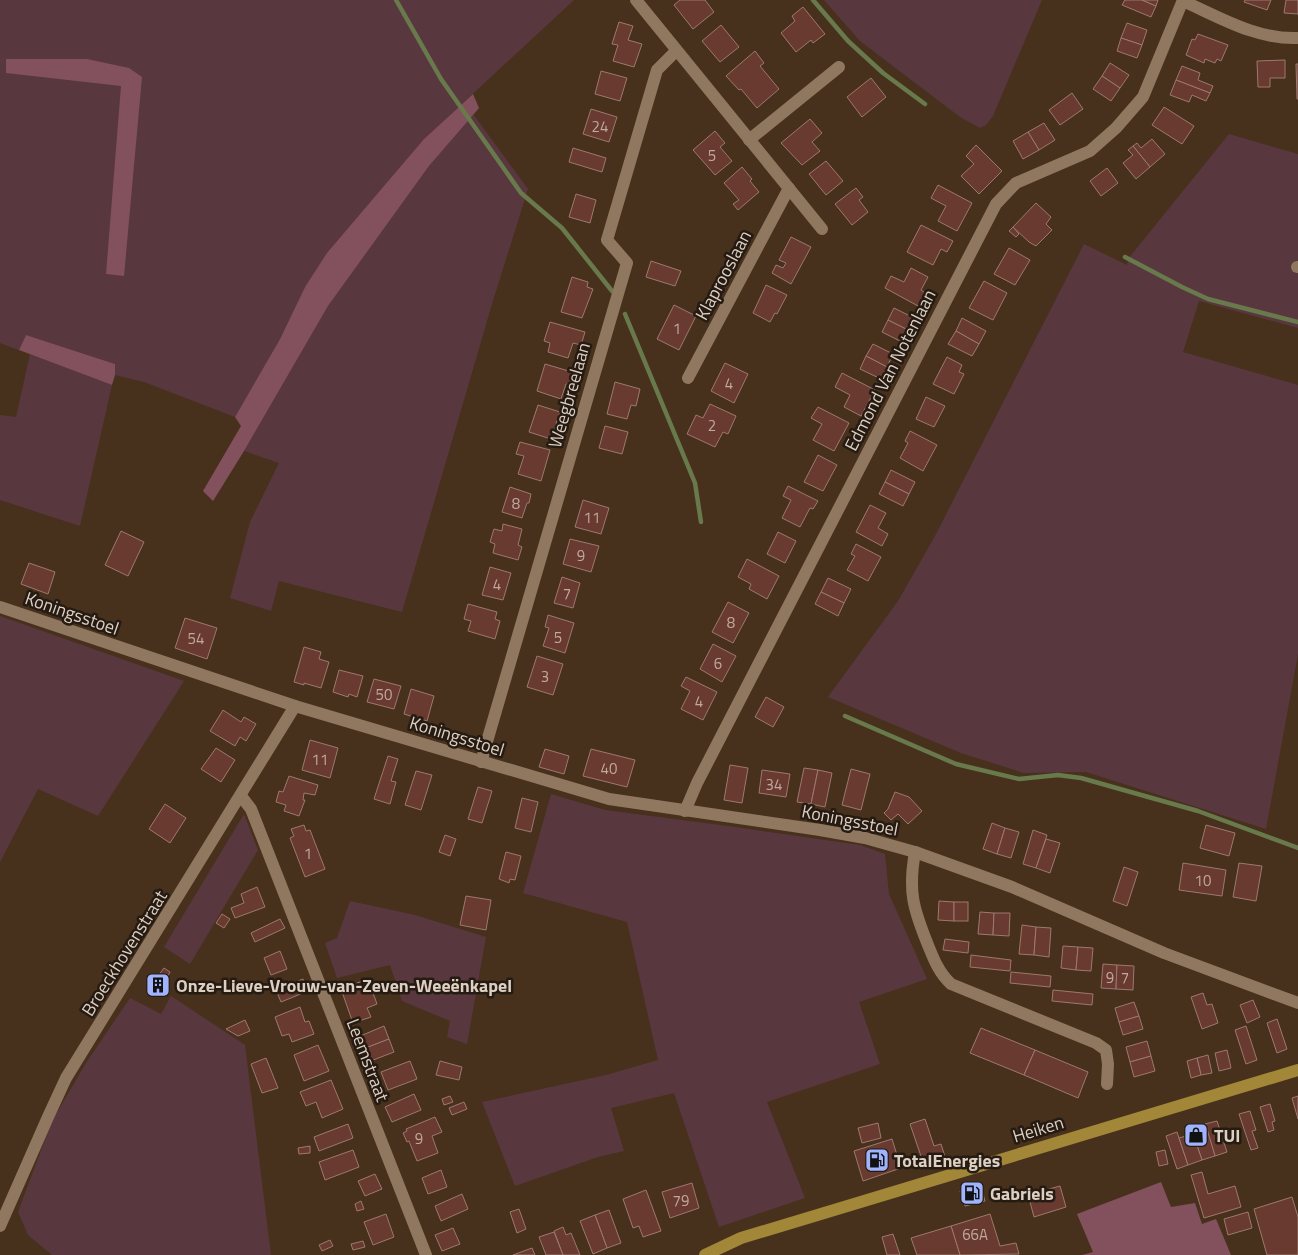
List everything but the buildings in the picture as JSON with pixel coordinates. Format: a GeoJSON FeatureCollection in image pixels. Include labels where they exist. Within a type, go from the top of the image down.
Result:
{"type":"FeatureCollection","features":[{"type":"Feature","properties":{"kind":"main road","name":"Heiken"},"geometry":{"type":"LineString","coordinates":[[705,1255],[741,1238],[1298,1070]]}},
{"type":"Feature","properties":{"kind":"street"},"geometry":{"type":"LineString","coordinates":[[636,0],[822,229]]}},
{"type":"Feature","properties":{"kind":"street"},"geometry":{"type":"LineString","coordinates":[[1183,0],[1257,34],[1289,39],[1298,38]]}},
{"type":"Feature","properties":{"kind":"street","name":"Edmond Van Notenlaan"},"geometry":{"type":"LineString","coordinates":[[685,811],[996,204],[1016,184],[1090,151],[1116,128],[1143,97],[1183,0]]}},
{"type":"Feature","properties":{"kind":"street","name":"Weegbreelaan"},"geometry":{"type":"LineString","coordinates":[[481,762],[627,263],[607,240],[657,70],[676,51]]}},
{"type":"Feature","properties":{"kind":"street"},"geometry":{"type":"LineString","coordinates":[[749,140],[839,67]]}},
{"type":"Feature","properties":{"kind":"street","name":"Klaprooslaan"},"geometry":{"type":"LineString","coordinates":[[688,378],[789,188]]}},
{"type":"Feature","properties":{"kind":"street","name":"Koningsstoel"},"geometry":{"type":"LineString","coordinates":[[0,607],[296,706],[608,799],[847,835],[915,852],[1012,887],[1172,956],[1298,1003]]}},
{"type":"Feature","properties":{"kind":"street","name":"Broeckhovenstraat"},"geometry":{"type":"LineString","coordinates":[[0,1226],[66,1078],[296,706]]}},
{"type":"Feature","properties":{"kind":"street","name":"Leemstraat"},"geometry":{"type":"LineString","coordinates":[[241,796],[251,809],[426,1255]]}},
{"type":"Feature","properties":{"kind":"street","name":"Koningsstoel"},"geometry":{"type":"LineString","coordinates":[[915,852],[911,876],[915,915],[937,967],[944,977],[951,984],[1096,1043],[1106,1050],[1108,1064],[1107,1084]]}},
{"type":"Feature","properties":{"kind":"shaded area"},"geometry":{"type":"Polygon","coordinates":[[[0,0],[574,0],[424,139],[399,169],[305,287],[280,339],[235,417],[144,382],[115,375],[115,364],[26,335],[19,350],[0,343],[0,0]]]}},
{"type":"Feature","properties":{"kind":"shaded area"},"geometry":{"type":"Polygon","coordinates":[[[824,0],[1042,0],[993,116],[986,125],[980,128],[960,117],[860,41],[824,0]]]}},
{"type":"Feature","properties":{"kind":"shaded area"},"geometry":{"type":"Polygon","coordinates":[[[6,59],[87,59],[129,68],[142,77],[124,276],[106,274],[121,86],[6,73],[6,59]]]}},
{"type":"Feature","properties":{"kind":"shaded area"},"geometry":{"type":"Polygon","coordinates":[[[473,94],[479,108],[429,166],[328,306],[213,501],[203,491],[241,426],[235,417],[280,339],[305,287],[327,253],[424,139],[473,94]]]}},
{"type":"Feature","properties":{"kind":"shaded area"},"geometry":{"type":"Polygon","coordinates":[[[473,114],[528,189],[492,304],[402,612],[279,581],[271,611],[230,598],[250,522],[279,463],[244,451],[328,306],[429,166],[473,114]]]}},
{"type":"Feature","properties":{"kind":"shaded area"},"geometry":{"type":"Polygon","coordinates":[[[1229,134],[1298,154],[1298,261],[1295,261],[1294,273],[1298,273],[1298,328],[1199,301],[1183,352],[1298,385],[1298,654],[1266,829],[1086,772],[1024,773],[961,753],[828,697],[898,601],[935,536],[1084,244],[1127,265],[1128,259],[1229,134]]]}},
{"type":"Feature","properties":{"kind":"shaded area"},"geometry":{"type":"Polygon","coordinates":[[[26,335],[115,364],[115,375],[112,385],[19,350],[26,335]]]}},
{"type":"Feature","properties":{"kind":"shaded area"},"geometry":{"type":"Polygon","coordinates":[[[30,354],[112,385],[80,526],[0,500],[0,415],[16,417],[30,354]]]}},
{"type":"Feature","properties":{"kind":"shaded area"},"geometry":{"type":"Polygon","coordinates":[[[0,616],[184,681],[98,816],[38,789],[0,862],[0,616]]]}},
{"type":"Feature","properties":{"kind":"shaded area"},"geometry":{"type":"Polygon","coordinates":[[[551,794],[605,810],[860,845],[885,854],[889,894],[927,979],[859,1002],[880,1064],[767,1102],[805,1198],[719,1227],[674,1093],[611,1108],[624,1151],[598,1157],[515,1186],[482,1102],[606,1075],[658,1060],[627,922],[523,893],[551,794]]]}},
{"type":"Feature","properties":{"kind":"shaded area"},"geometry":{"type":"Polygon","coordinates":[[[244,814],[258,850],[190,964],[164,947],[244,814]]]}},
{"type":"Feature","properties":{"kind":"shaded area"},"geometry":{"type":"Polygon","coordinates":[[[350,901],[415,915],[486,937],[467,1044],[447,1037],[450,1021],[402,1001],[390,965],[337,978],[325,943],[337,938],[350,901]]]}},
{"type":"Feature","properties":{"kind":"shaded area"},"geometry":{"type":"Polygon","coordinates":[[[171,996],[245,1045],[271,1255],[52,1255],[28,1235],[18,1212],[52,1121],[86,1063],[130,998],[161,1014],[171,996]]]}},
{"type":"Feature","properties":{"kind":"shaded area"},"geometry":{"type":"Polygon","coordinates":[[[1161,1182],[1171,1207],[1195,1203],[1202,1224],[1216,1219],[1231,1255],[1082,1255],[1093,1252],[1077,1214],[1161,1182]]]}},
{"type":"Feature","properties":{"kind":"waterway"},"geometry":{"type":"LineString","coordinates":[[396,0],[441,79],[521,193],[562,228],[612,291]]}},
{"type":"Feature","properties":{"kind":"waterway"},"geometry":{"type":"LineString","coordinates":[[813,0],[848,41],[883,73],[925,104]]}},
{"type":"Feature","properties":{"kind":"waterway"},"geometry":{"type":"LineString","coordinates":[[1125,257],[1208,299],[1298,322]]}},
{"type":"Feature","properties":{"kind":"waterway"},"geometry":{"type":"LineString","coordinates":[[625,314],[695,483],[701,522]]}},
{"type":"Feature","properties":{"kind":"waterway"},"geometry":{"type":"LineString","coordinates":[[845,716],[956,764],[1019,779],[1058,775],[1081,778],[1198,811],[1298,848]]}},
{"type":"Feature","properties":{"kind":"place","name":"Onze-Lieve-Vrouw-van-Zeven-Weeënkapel"},"geometry":{"type":"Point","coordinates":[158,985]}},
{"type":"Feature","properties":{"kind":"place","name":"TUI"},"geometry":{"type":"Point","coordinates":[1196,1135]}},
{"type":"Feature","properties":{"kind":"place","name":"TotalEnergies"},"geometry":{"type":"Point","coordinates":[877,1160]}},
{"type":"Feature","properties":{"kind":"place","name":"Gabriels"},"geometry":{"type":"Point","coordinates":[972,1193]}}]}
